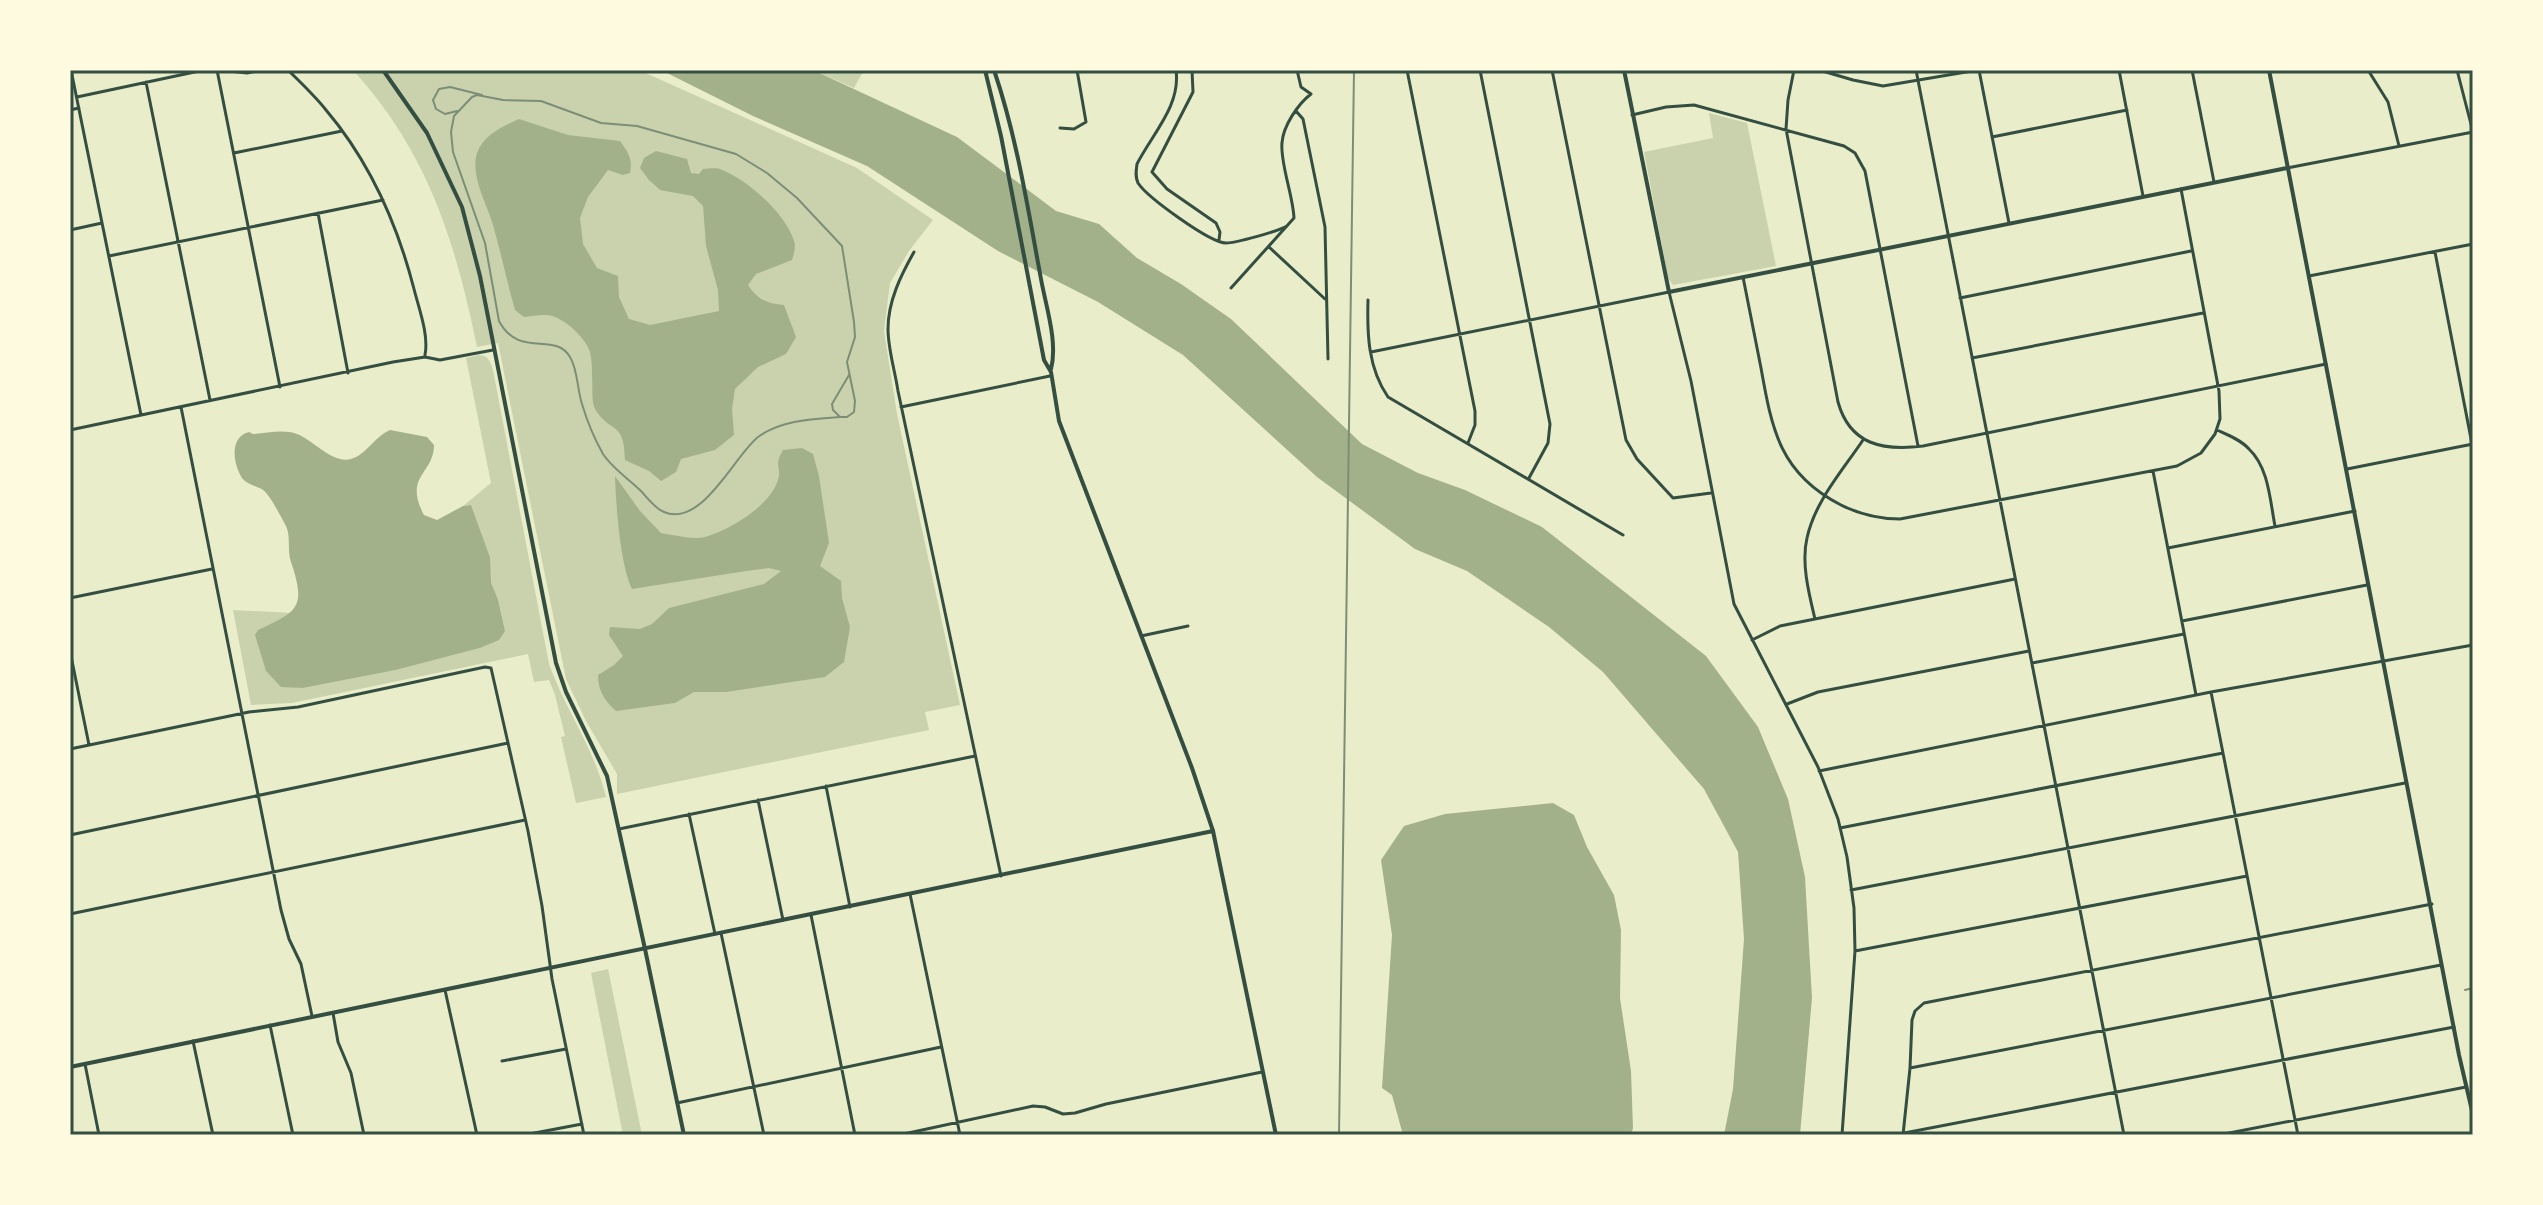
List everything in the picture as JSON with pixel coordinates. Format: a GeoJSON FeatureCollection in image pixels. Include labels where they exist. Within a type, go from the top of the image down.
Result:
{"type":"FeatureCollection","features":[{"type":"Feature","properties":{"kind":"street"},"geometry":{"type":"LineString","coordinates":[[71,70],[141,415]]}},
{"type":"Feature","properties":{"kind":"street"},"geometry":{"type":"LineString","coordinates":[[77,97],[204,70]]}},
{"type":"Feature","properties":{"kind":"street"},"geometry":{"type":"LineString","coordinates":[[263,70],[247,73],[219,70],[280,387]]}},
{"type":"Feature","properties":{"kind":"street"},"geometry":{"type":"LineString","coordinates":[[288,70],[326,109],[359,156],[383,200],[406,259],[425,341],[425,357]]}},
{"type":"Feature","properties":{"kind":"street"},"geometry":{"type":"LineString","coordinates":[[383,70],[427,133],[462,207],[480,276],[556,663],[566,692],[607,776],[684,1135]]}},
{"type":"Feature","properties":{"kind":"street"},"geometry":{"type":"LineString","coordinates":[[985,70],[1059,421],[1192,768],[1213,831],[1276,1135]]}},
{"type":"Feature","properties":{"kind":"street"},"geometry":{"type":"LineString","coordinates":[[994,70],[1014,136],[1048,316],[1054,358],[1051,374]]}},
{"type":"Feature","properties":{"kind":"street"},"geometry":{"type":"LineString","coordinates":[[1060,128],[1074,129],[1086,122],[1077,70]]}},
{"type":"Feature","properties":{"kind":"street"},"geometry":{"type":"LineString","coordinates":[[1176,70],[1178,81],[1175,96],[1137,164],[1137,179],[1148,193],[1169,210],[1219,241],[1240,241],[1287,226]]}},
{"type":"Feature","properties":{"kind":"street"},"geometry":{"type":"LineString","coordinates":[[1192,70],[1193,92],[1152,172],[1167,189],[1216,223],[1220,232],[1219,241]]}},
{"type":"Feature","properties":{"kind":"street"},"geometry":{"type":"LineString","coordinates":[[1231,288],[1294,218],[1282,140],[1296,111],[1311,94],[1301,87],[1297,70]]}},
{"type":"Feature","properties":{"kind":"street"},"geometry":{"type":"LineString","coordinates":[[1407,70],[1475,411],[1475,425],[1468,443]]}},
{"type":"Feature","properties":{"kind":"street"},"geometry":{"type":"LineString","coordinates":[[1480,70],[1550,424],[1548,443],[1529,478]]}},
{"type":"Feature","properties":{"kind":"street"},"geometry":{"type":"LineString","coordinates":[[1552,70],[1626,440],[1637,459],[1673,498],[1711,493]]}},
{"type":"Feature","properties":{"kind":"street"},"geometry":{"type":"LineString","coordinates":[[1624,70],[1669,292],[1691,381],[1734,604],[1819,771],[1840,828],[1851,890],[1855,951],[1842,1135]]}},
{"type":"Feature","properties":{"kind":"street"},"geometry":{"type":"LineString","coordinates":[[1794,70],[1786,129],[1838,402],[1845,419],[1863,440],[1892,448],[1918,446],[2326,364]]}},
{"type":"Feature","properties":{"kind":"street"},"geometry":{"type":"LineString","coordinates":[[1819,70],[1883,86],[1978,70],[2009,223]]}},
{"type":"Feature","properties":{"kind":"street"},"geometry":{"type":"LineString","coordinates":[[1916,70],[2124,1135]]}},
{"type":"Feature","properties":{"kind":"street"},"geometry":{"type":"LineString","coordinates":[[2119,70],[2143,196]]}},
{"type":"Feature","properties":{"kind":"street"},"geometry":{"type":"LineString","coordinates":[[2192,70],[2214,182]]}},
{"type":"Feature","properties":{"kind":"street"},"geometry":{"type":"LineString","coordinates":[[2269,70],[2473,1115]]}},
{"type":"Feature","properties":{"kind":"street"},"geometry":{"type":"LineString","coordinates":[[2368,70],[2388,102],[2399,146]]}},
{"type":"Feature","properties":{"kind":"street"},"geometry":{"type":"LineString","coordinates":[[1371,352],[2473,132],[2457,70]]}},
{"type":"Feature","properties":{"kind":"street"},"geometry":{"type":"LineString","coordinates":[[146,82],[211,401]]}},
{"type":"Feature","properties":{"kind":"street"},"geometry":{"type":"LineString","coordinates":[[1632,115],[1666,107],[1694,105],[1844,146],[1855,153],[1865,171],[1918,446]]}},
{"type":"Feature","properties":{"kind":"street"},"geometry":{"type":"LineString","coordinates":[[70,110],[79,108]]}},
{"type":"Feature","properties":{"kind":"street"},"geometry":{"type":"LineString","coordinates":[[1992,137],[2127,110]]}},
{"type":"Feature","properties":{"kind":"street"},"geometry":{"type":"LineString","coordinates":[[1296,111],[1303,119],[1325,227],[1328,359]]}},
{"type":"Feature","properties":{"kind":"street"},"geometry":{"type":"LineString","coordinates":[[234,153],[342,131]]}},
{"type":"Feature","properties":{"kind":"street"},"geometry":{"type":"LineString","coordinates":[[1743,277],[1773,428],[1783,452],[1797,473],[1825,497],[1849,509],[1891,519],[1908,519],[2153,471],[2177,466],[2194,458],[2207,447],[2220,419],[2219,386],[2181,189]]}},
{"type":"Feature","properties":{"kind":"street"},"geometry":{"type":"LineString","coordinates":[[109,256],[383,200]]}},
{"type":"Feature","properties":{"kind":"street"},"geometry":{"type":"LineString","coordinates":[[318,213],[348,373]]}},
{"type":"Feature","properties":{"kind":"street"},"geometry":{"type":"LineString","coordinates":[[70,230],[102,223]]}},
{"type":"Feature","properties":{"kind":"street"},"geometry":{"type":"LineString","coordinates":[[2309,276],[2473,244]]}},
{"type":"Feature","properties":{"kind":"street"},"geometry":{"type":"LineString","coordinates":[[1269,247],[1327,300]]}},
{"type":"Feature","properties":{"kind":"street"},"geometry":{"type":"LineString","coordinates":[[1960,298],[2193,251]]}},
{"type":"Feature","properties":{"kind":"street"},"geometry":{"type":"LineString","coordinates":[[914,252],[902,272],[892,300],[888,329],[901,407],[1001,876]]}},
{"type":"Feature","properties":{"kind":"street"},"geometry":{"type":"LineString","coordinates":[[2347,469],[2472,444],[2435,252]]}},
{"type":"Feature","properties":{"kind":"street"},"geometry":{"type":"LineString","coordinates":[[1368,300],[1367,329],[1375,374],[1388,397],[1623,535]]}},
{"type":"Feature","properties":{"kind":"street"},"geometry":{"type":"LineString","coordinates":[[1972,358],[2204,312]]}},
{"type":"Feature","properties":{"kind":"street"},"geometry":{"type":"LineString","coordinates":[[70,430],[425,357],[440,360],[495,349]]}},
{"type":"Feature","properties":{"kind":"street"},"geometry":{"type":"LineString","coordinates":[[901,407],[1051,374]]}},
{"type":"Feature","properties":{"kind":"street"},"geometry":{"type":"LineString","coordinates":[[181,407],[281,910],[289,939],[301,964],[312,1017]]}},
{"type":"Feature","properties":{"kind":"street"},"geometry":{"type":"LineString","coordinates":[[2217,430],[2249,448],[2259,462],[2267,482],[2275,527]]}},
{"type":"Feature","properties":{"kind":"street"},"geometry":{"type":"LineString","coordinates":[[1815,619],[1808,585],[1806,541],[1814,513],[1863,440]]}},
{"type":"Feature","properties":{"kind":"street"},"geometry":{"type":"LineString","coordinates":[[2153,471],[2196,695]]}},
{"type":"Feature","properties":{"kind":"street"},"geometry":{"type":"LineString","coordinates":[[2168,548],[2355,511]]}},
{"type":"Feature","properties":{"kind":"street"},"geometry":{"type":"LineString","coordinates":[[70,598],[212,569]]}},
{"type":"Feature","properties":{"kind":"street"},"geometry":{"type":"LineString","coordinates":[[1752,640],[1780,626],[2015,579]]}},
{"type":"Feature","properties":{"kind":"street"},"geometry":{"type":"LineString","coordinates":[[2182,621],[2369,585]]}},
{"type":"Feature","properties":{"kind":"street"},"geometry":{"type":"LineString","coordinates":[[1141,636],[1188,626]]}},
{"type":"Feature","properties":{"kind":"street"},"geometry":{"type":"LineString","coordinates":[[2032,663],[2184,634]]}},
{"type":"Feature","properties":{"kind":"street"},"geometry":{"type":"LineString","coordinates":[[1819,771],[2211,692],[2473,645]]}},
{"type":"Feature","properties":{"kind":"street"},"geometry":{"type":"LineString","coordinates":[[70,651],[89,745]]}},
{"type":"Feature","properties":{"kind":"street"},"geometry":{"type":"LineString","coordinates":[[1787,704],[1818,692],[2030,651]]}},
{"type":"Feature","properties":{"kind":"street"},"geometry":{"type":"LineString","coordinates":[[70,749],[242,713],[298,707],[491,668],[525,820],[584,1135]]}},
{"type":"Feature","properties":{"kind":"street"},"geometry":{"type":"LineString","coordinates":[[2211,692],[2298,1135]]}},
{"type":"Feature","properties":{"kind":"street"},"geometry":{"type":"LineString","coordinates":[[70,835],[508,743]]}},
{"type":"Feature","properties":{"kind":"street"},"geometry":{"type":"LineString","coordinates":[[1840,828],[2223,753]]}},
{"type":"Feature","properties":{"kind":"street"},"geometry":{"type":"LineString","coordinates":[[619,829],[975,756]]}},
{"type":"Feature","properties":{"kind":"street"},"geometry":{"type":"LineString","coordinates":[[1851,890],[2407,783]]}},
{"type":"Feature","properties":{"kind":"street"},"geometry":{"type":"LineString","coordinates":[[826,786],[850,907]]}},
{"type":"Feature","properties":{"kind":"street"},"geometry":{"type":"LineString","coordinates":[[758,800],[783,920]]}},
{"type":"Feature","properties":{"kind":"street"},"geometry":{"type":"LineString","coordinates":[[689,814],[764,1135]]}},
{"type":"Feature","properties":{"kind":"street"},"geometry":{"type":"LineString","coordinates":[[70,914],[525,820]]}},
{"type":"Feature","properties":{"kind":"street"},"geometry":{"type":"LineString","coordinates":[[70,1067],[1213,831]]}},
{"type":"Feature","properties":{"kind":"street"},"geometry":{"type":"LineString","coordinates":[[1855,951],[2247,876]]}},
{"type":"Feature","properties":{"kind":"street"},"geometry":{"type":"LineString","coordinates":[[910,894],[960,1135]]}},
{"type":"Feature","properties":{"kind":"street"},"geometry":{"type":"LineString","coordinates":[[1903,1134],[1912,1020],[1919,1007],[1928,1001],[2432,904]]}},
{"type":"Feature","properties":{"kind":"street"},"geometry":{"type":"LineString","coordinates":[[811,915],[855,1135]]}},
{"type":"Feature","properties":{"kind":"street"},"geometry":{"type":"LineString","coordinates":[[1910,1068],[2443,965]]}},
{"type":"Feature","properties":{"kind":"street"},"geometry":{"type":"LineString","coordinates":[[445,990],[477,1135]]}},
{"type":"Feature","properties":{"kind":"street"},"geometry":{"type":"LineString","coordinates":[[333,1013],[337,1038],[351,1073],[364,1135]]}},
{"type":"Feature","properties":{"kind":"street"},"geometry":{"type":"LineString","coordinates":[[270,1025],[293,1135]]}},
{"type":"Feature","properties":{"kind":"street"},"geometry":{"type":"LineString","coordinates":[[1894,1135],[2454,1027]]}},
{"type":"Feature","properties":{"kind":"street"},"geometry":{"type":"LineString","coordinates":[[193,1041],[213,1135]]}},
{"type":"Feature","properties":{"kind":"street"},"geometry":{"type":"LineString","coordinates":[[677,1103],[941,1047]]}},
{"type":"Feature","properties":{"kind":"street"},"geometry":{"type":"LineString","coordinates":[[502,1061],[566,1049]]}},
{"type":"Feature","properties":{"kind":"street"},"geometry":{"type":"LineString","coordinates":[[85,1064],[99,1135]]}},
{"type":"Feature","properties":{"kind":"street"},"geometry":{"type":"LineString","coordinates":[[899,1135],[1033,1106],[1063,1114],[1262,1072]]}},
{"type":"Feature","properties":{"kind":"street"},"geometry":{"type":"LineString","coordinates":[[2219,1135],[2466,1087]]}},
{"type":"Feature","properties":{"kind":"street"},"geometry":{"type":"LineString","coordinates":[[524,1135],[582,1124]]}},
{"type":"Feature","properties":{"kind":"shaded area"},"geometry":{"type":"Polygon","coordinates":[[[353,70],[639,70],[857,168],[933,220],[890,283],[884,331],[897,414],[960,705],[925,712],[929,730],[617,794],[617,774],[566,679],[498,343],[477,347],[459,270],[435,200],[401,133],[353,70]]]}},
{"type":"Feature","properties":{"kind":"shaded area"},"geometry":{"type":"Polygon","coordinates":[[[661,70],[813,70],[957,137],[1056,211],[1099,224],[1137,258],[1231,319],[1362,444],[1418,473],[1465,490],[1542,527],[1706,656],[1758,727],[1788,799],[1805,877],[1812,998],[1800,1135],[1724,1135],[1733,1089],[1744,939],[1738,852],[1704,789],[1603,672],[1549,627],[1467,571],[1415,549],[1317,477],[1183,355],[1098,302],[998,251],[867,166],[753,116],[661,70]]]}},
{"type":"Feature","properties":{"kind":"shaded area"},"geometry":{"type":"Polygon","coordinates":[[[813,70],[864,70],[854,88],[813,70]]]}},
{"type":"Feature","properties":{"kind":"shaded area"},"geometry":{"type":"Polygon","coordinates":[[[1709,113],[1747,123],[1776,266],[1673,285],[1668,278],[1644,152],[1713,138],[1709,113]]]}},
{"type":"Feature","properties":{"kind":"shaded area"},"geometry":{"type":"Polygon","coordinates":[[[519,119],[568,135],[620,141],[627,152],[630,173],[623,175],[608,170],[588,197],[580,218],[583,244],[597,268],[618,276],[619,297],[629,319],[650,325],[719,311],[718,290],[706,246],[703,206],[693,196],[660,190],[649,180],[640,168],[644,158],[656,151],[687,159],[691,173],[717,169],[743,182],[775,209],[794,241],[792,260],[756,274],[748,285],[763,300],[784,305],[796,337],[786,354],[758,367],[735,389],[732,409],[734,435],[715,450],[681,459],[676,472],[661,481],[649,471],[625,460],[622,438],[595,409],[591,355],[581,337],[555,317],[524,317],[515,310],[493,225],[477,180],[475,162],[480,146],[489,136],[519,119]]]}},
{"type":"Feature","properties":{"kind":"shaded area"},"geometry":{"type":"Polygon","coordinates":[[[479,355],[489,360],[493,370],[549,664],[595,763],[606,797],[576,803],[555,695],[549,680],[534,682],[528,654],[292,703],[251,705],[233,610],[293,613],[276,622],[303,688],[396,670],[480,648],[505,631],[498,598],[490,583],[490,557],[471,505],[463,506],[491,483],[466,358],[479,355]]]}},
{"type":"Feature","properties":{"kind":"shaded area"},"geometry":{"type":"Polygon","coordinates":[[[390,430],[427,437],[434,445],[433,455],[418,483],[418,502],[424,515],[437,520],[471,505],[490,557],[491,583],[505,631],[499,640],[480,648],[396,670],[303,688],[281,687],[266,671],[255,635],[296,606],[296,577],[286,526],[275,505],[262,489],[242,478],[236,466],[238,439],[249,432],[287,432],[304,437],[344,460],[361,454],[390,430]]]}},
{"type":"Feature","properties":{"kind":"shaded area"},"geometry":{"type":"Polygon","coordinates":[[[802,448],[813,454],[819,476],[829,543],[820,566],[841,581],[850,627],[844,662],[825,677],[726,692],[694,692],[675,703],[616,711],[603,695],[598,681],[598,675],[623,656],[609,635],[610,627],[640,629],[652,624],[669,608],[764,584],[781,571],[769,568],[632,589],[622,550],[615,476],[640,511],[661,533],[700,538],[726,529],[758,508],[774,490],[783,450],[802,448]]]}},
{"type":"Feature","properties":{"kind":"shaded area"},"geometry":{"type":"Polygon","coordinates":[[[1553,803],[1574,815],[1587,847],[1614,895],[1621,930],[1620,998],[1631,1071],[1631,1135],[1403,1135],[1392,1095],[1382,1088],[1392,935],[1381,860],[1404,826],[1445,814],[1553,803]]]}},
{"type":"Feature","properties":{"kind":"shaded area"},"geometry":{"type":"Polygon","coordinates":[[[608,969],[642,1135],[623,1135],[591,973],[608,969]]]}},
{"type":"Feature","properties":{"kind":"railway"},"geometry":{"type":"LineString","coordinates":[[1339,1135],[1354,70]]}},
{"type":"Feature","properties":{"kind":"railway"},"geometry":{"type":"LineString","coordinates":[[457,111],[445,114],[436,109],[433,100],[439,89],[450,87],[482,95]]}},
{"type":"Feature","properties":{"kind":"railway"},"geometry":{"type":"LineString","coordinates":[[840,417],[798,421],[767,431],[749,446],[716,488],[691,510],[678,514],[658,509],[603,454],[586,417],[570,357],[555,346],[516,339],[499,321],[485,243],[453,152],[451,132],[454,116],[477,95],[503,100],[541,101],[601,123],[637,126],[736,154],[767,173],[797,198],[842,246],[854,322],[855,337],[847,362],[855,401],[854,412],[840,417],[832,404],[849,375]]}},
{"type":"Feature","properties":{"kind":"railway"},"geometry":{"type":"LineString","coordinates":[[2465,990],[2473,988]]}}]}
